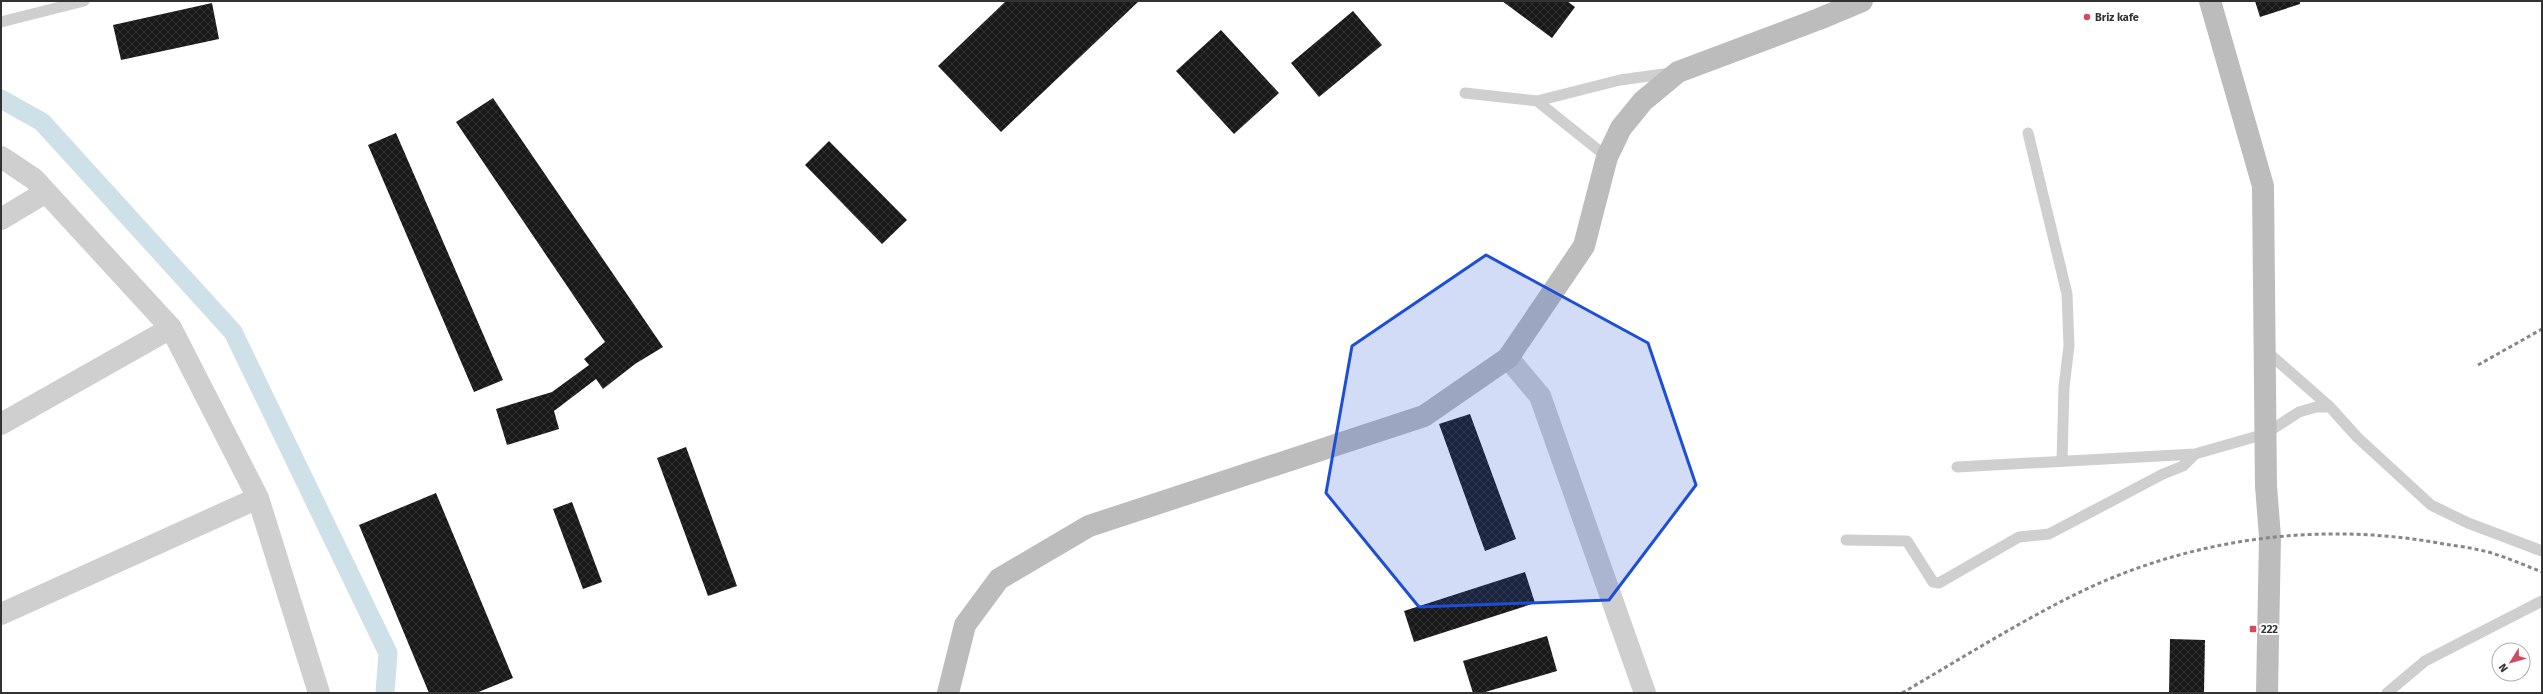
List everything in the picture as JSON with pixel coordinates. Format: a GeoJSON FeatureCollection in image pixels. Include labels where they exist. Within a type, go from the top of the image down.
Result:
{"type":"FeatureCollection","features":[{"type":"Feature","properties":{"kind":"street"},"geometry":{"type":"LineString","coordinates":[[948,693],[964,626],[999,579],[1089,526],[1424,416],[1508,358],[1584,246],[1607,157],[1621,128],[1643,102],[1678,72],[1819,20],[1862,1]]}},
{"type":"Feature","properties":{"kind":"street"},"geometry":{"type":"LineString","coordinates":[[2210,1],[2263,186],[2266,486],[2270,537],[2267,693]]}},
{"type":"Feature","properties":{"kind":"street"},"geometry":{"type":"LineString","coordinates":[[1,157],[34,179],[171,328],[258,498],[319,693]]}},
{"type":"Feature","properties":{"kind":"street"},"geometry":{"type":"LineString","coordinates":[[1,219],[46,192]]}},
{"type":"Feature","properties":{"kind":"street"},"geometry":{"type":"LineString","coordinates":[[1,424],[171,328]]}},
{"type":"Feature","properties":{"kind":"street"},"geometry":{"type":"LineString","coordinates":[[1508,358],[1540,396],[1645,693]]}},
{"type":"Feature","properties":{"kind":"street"},"geometry":{"type":"LineString","coordinates":[[1,614],[258,498]]}},
{"type":"Feature","properties":{"kind":"lane"},"geometry":{"type":"LineString","coordinates":[[1,22],[84,1]]}},
{"type":"Feature","properties":{"kind":"lane"},"geometry":{"type":"LineString","coordinates":[[1465,93],[1537,101],[1620,80],[1678,72]]}},
{"type":"Feature","properties":{"kind":"lane"},"geometry":{"type":"LineString","coordinates":[[1537,101],[1607,157]]}},
{"type":"Feature","properties":{"kind":"lane"},"geometry":{"type":"LineString","coordinates":[[2028,133],[2066,294],[2069,346],[2064,387],[2062,461]]}},
{"type":"Feature","properties":{"kind":"lane"},"geometry":{"type":"LineString","coordinates":[[2264,350],[2330,407],[2357,437],[2431,505],[2468,523],[2542,551]]}},
{"type":"Feature","properties":{"kind":"lane"},"geometry":{"type":"LineString","coordinates":[[1957,467],[2196,454],[2265,434],[2299,412],[2316,408],[2330,407]]}},
{"type":"Feature","properties":{"kind":"lane"},"geometry":{"type":"LineString","coordinates":[[1846,540],[1906,541],[1933,582],[1939,583],[2019,537],[2049,534],[2163,474],[2183,466],[2196,454]]}},
{"type":"Feature","properties":{"kind":"lane"},"geometry":{"type":"LineString","coordinates":[[2387,693],[2425,661],[2542,601]]}},
{"type":"Feature","properties":{"kind":"highlighted area"},"geometry":{"type":"Polygon","coordinates":[[[1486,255],[1648,343],[1696,485],[1609,600],[1419,607],[1326,493],[1352,346],[1486,255]]]}},
{"type":"Feature","properties":{"kind":"building"},"geometry":{"type":"Polygon","coordinates":[[[1006,1],[1139,1],[1001,132],[938,66],[1006,1]]]}},
{"type":"Feature","properties":{"kind":"building"},"geometry":{"type":"Polygon","coordinates":[[[1502,1],[1567,1],[1575,7],[1552,38],[1502,1]]]}},
{"type":"Feature","properties":{"kind":"building"},"geometry":{"type":"Polygon","coordinates":[[[2255,1],[2300,1],[2300,4],[2260,17],[2255,1]]]}},
{"type":"Feature","properties":{"kind":"building"},"geometry":{"type":"Polygon","coordinates":[[[212,3],[219,39],[121,60],[113,25],[212,3]]]}},
{"type":"Feature","properties":{"kind":"building"},"geometry":{"type":"Polygon","coordinates":[[[1353,11],[1382,45],[1319,97],[1291,63],[1353,11]]]}},
{"type":"Feature","properties":{"kind":"building"},"geometry":{"type":"Polygon","coordinates":[[[1221,30],[1279,93],[1234,134],[1176,71],[1221,30]]]}},
{"type":"Feature","properties":{"kind":"building"},"geometry":{"type":"Polygon","coordinates":[[[493,98],[663,347],[635,364],[603,389],[596,379],[554,411],[559,429],[507,445],[496,409],[552,392],[589,365],[584,359],[605,342],[456,122],[493,98]]]}},
{"type":"Feature","properties":{"kind":"building"},"geometry":{"type":"Polygon","coordinates":[[[396,133],[503,380],[474,392],[368,145],[396,133]]]}},
{"type":"Feature","properties":{"kind":"building"},"geometry":{"type":"Polygon","coordinates":[[[829,141],[907,220],[882,244],[805,165],[829,141]]]}},
{"type":"Feature","properties":{"kind":"building"},"geometry":{"type":"Polygon","coordinates":[[[1470,414],[1516,539],[1485,551],[1439,424],[1470,414]]]}},
{"type":"Feature","properties":{"kind":"building"},"geometry":{"type":"Polygon","coordinates":[[[686,447],[737,586],[708,596],[657,458],[686,447]]]}},
{"type":"Feature","properties":{"kind":"building"},"geometry":{"type":"Polygon","coordinates":[[[436,493],[513,678],[476,693],[429,693],[359,525],[436,493]]]}},
{"type":"Feature","properties":{"kind":"building"},"geometry":{"type":"Polygon","coordinates":[[[572,502],[602,582],[583,589],[553,509],[572,502]]]}},
{"type":"Feature","properties":{"kind":"building"},"geometry":{"type":"Polygon","coordinates":[[[1525,572],[1535,603],[1414,642],[1404,611],[1525,572]]]}},
{"type":"Feature","properties":{"kind":"building"},"geometry":{"type":"Polygon","coordinates":[[[1547,636],[1557,671],[1482,693],[1473,693],[1463,661],[1547,636]]]}},
{"type":"Feature","properties":{"kind":"building"},"geometry":{"type":"Polygon","coordinates":[[[2170,639],[2205,640],[2204,693],[2169,693],[2170,639]]]}},
{"type":"Feature","properties":{"kind":"waterway"},"geometry":{"type":"LineString","coordinates":[[1,99],[42,122],[233,332],[388,653],[385,693]]}},
{"type":"Feature","properties":{"kind":"railway"},"geometry":{"type":"LineString","coordinates":[[2478,365],[2542,329]]}},
{"type":"Feature","properties":{"kind":"railway"},"geometry":{"type":"LineString","coordinates":[[1902,693],[2005,632],[2068,598],[2112,578],[2158,561],[2204,549],[2252,540],[2300,535],[2348,534],[2396,537],[2460,546],[2482,551],[2502,556],[2542,572]]}},
{"type":"Feature","properties":{"kind":"place","name":"Briz kafe"},"geometry":{"type":"Point","coordinates":[2087,17]}},
{"type":"Feature","properties":{"kind":"place","name":"222"},"geometry":{"type":"Point","coordinates":[2253,629]}}]}
